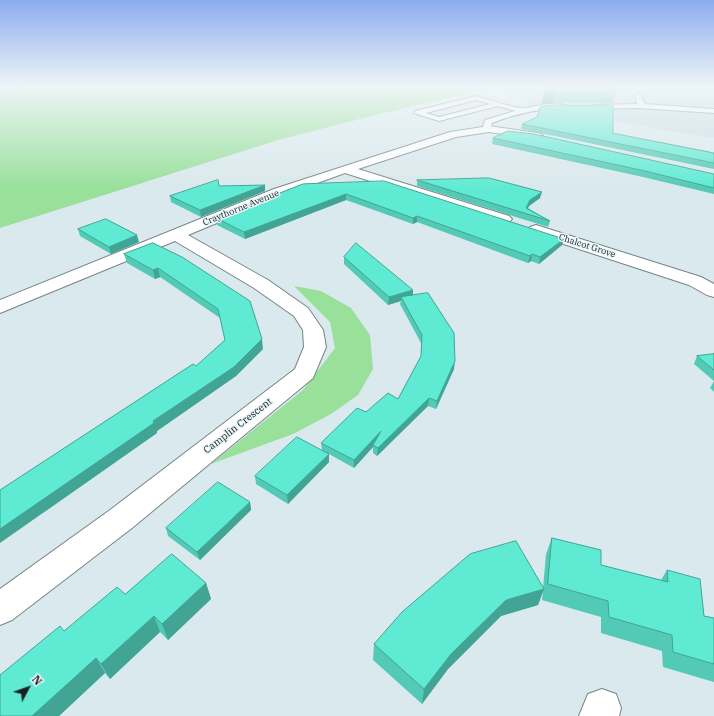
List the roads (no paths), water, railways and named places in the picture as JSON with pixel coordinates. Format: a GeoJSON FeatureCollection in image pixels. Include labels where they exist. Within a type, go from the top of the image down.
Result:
{"type":"FeatureCollection","features":[{"type":"Feature","properties":{"kind":"street","name":"Craythorne Avenue"},"geometry":{"type":"LineString","coordinates":[[0,307],[279,192],[454,134],[489,129],[547,138]]}},
{"type":"Feature","properties":{"kind":"street","name":"Chalcot Grove"},"geometry":{"type":"LineString","coordinates":[[345,169],[662,270],[695,281],[714,291]]}},
{"type":"Feature","properties":{"kind":"street","name":"Camplin Crescent"},"geometry":{"type":"LineString","coordinates":[[0,608],[120,519],[305,373],[315,347],[313,330],[301,312],[261,284],[175,234]]}},
{"type":"Feature","properties":{"kind":"lane"},"geometry":{"type":"LineString","coordinates":[[489,129],[487,126],[488,122],[494,120]]}}]}
